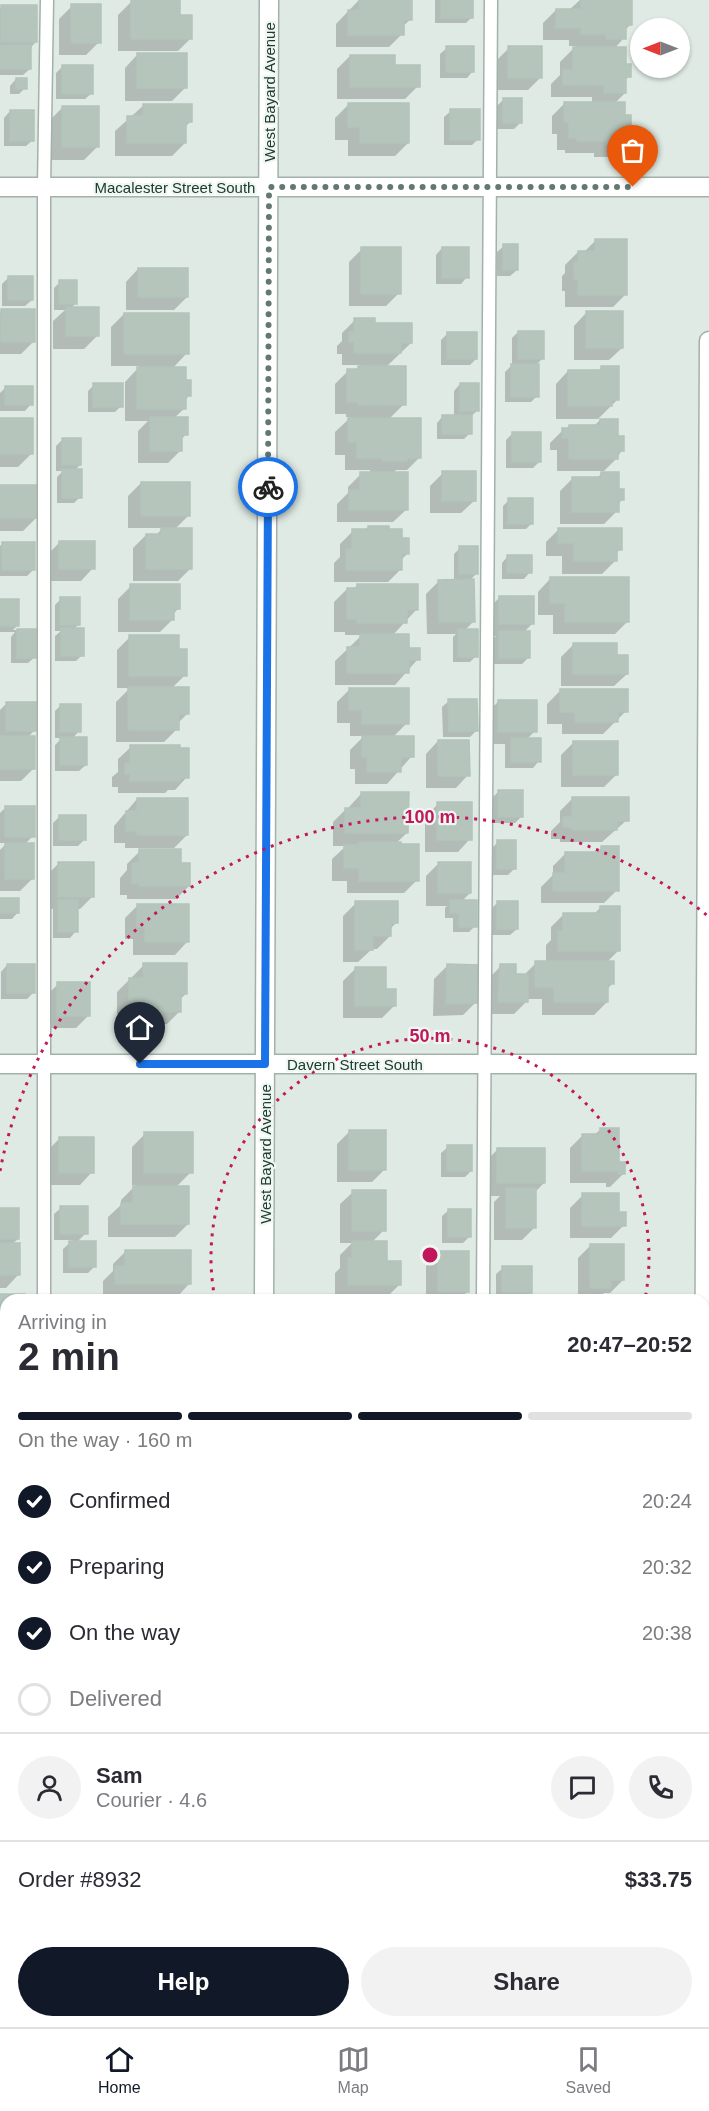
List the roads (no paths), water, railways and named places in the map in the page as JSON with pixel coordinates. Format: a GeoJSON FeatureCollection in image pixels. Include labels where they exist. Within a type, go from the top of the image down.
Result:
{"type":"FeatureCollection","features":[{"type":"Feature","properties":{"kind":"street","name":"West Bayard Avenue"},"geometry":{"type":"LineString","coordinates":[[264,1294],[269,0]]}},
{"type":"Feature","properties":{"kind":"street","name":"Macalester Street South"},"geometry":{"type":"LineString","coordinates":[[0,187],[709,187]]}},
{"type":"Feature","properties":{"kind":"street"},"geometry":{"type":"LineString","coordinates":[[705,1294],[709,341]]}},
{"type":"Feature","properties":{"kind":"street","name":"Davern Street South"},"geometry":{"type":"LineString","coordinates":[[0,1064],[707,1064]]}},
{"type":"Feature","properties":{"kind":"lane"},"geometry":{"type":"LineString","coordinates":[[44,1294],[44,187],[47,0]]}},
{"type":"Feature","properties":{"kind":"lane"},"geometry":{"type":"LineString","coordinates":[[483,1294],[491,0]]}}]}
